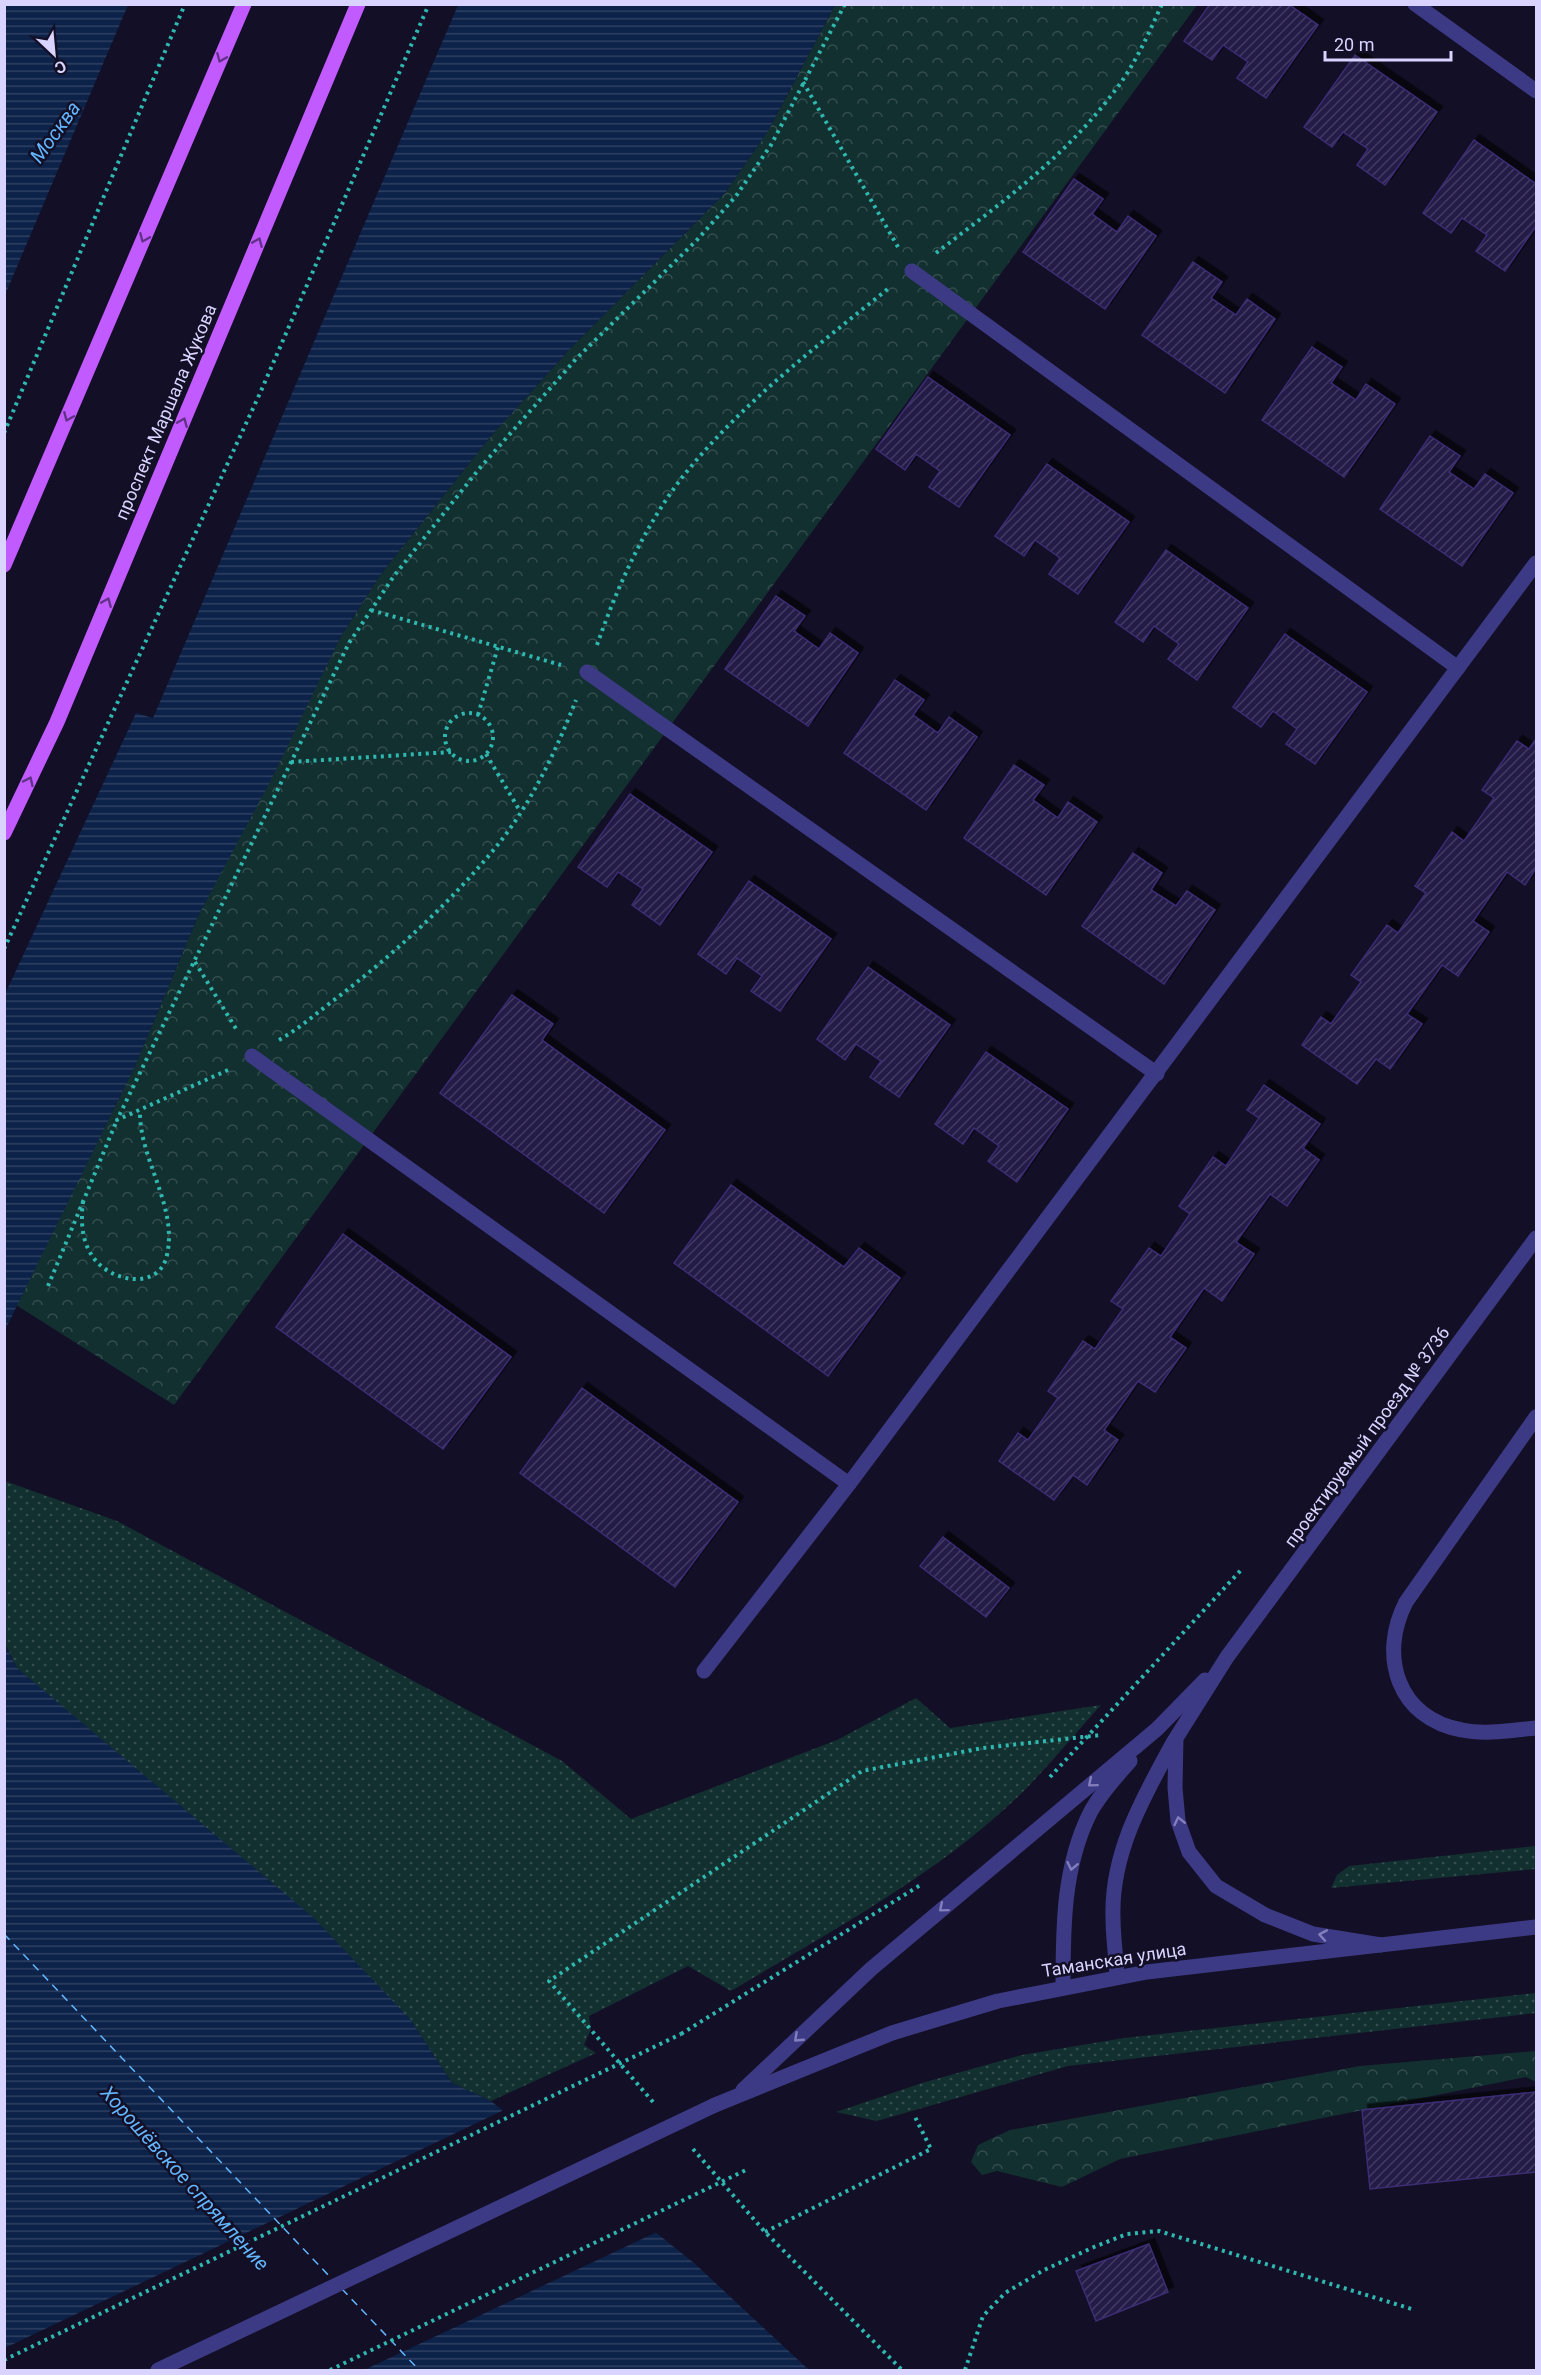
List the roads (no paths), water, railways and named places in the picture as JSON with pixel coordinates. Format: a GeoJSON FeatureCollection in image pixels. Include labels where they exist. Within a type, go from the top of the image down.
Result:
{"type":"FeatureCollection","features":[{"type":"Feature","properties":{"kind":"main road"},"geometry":{"type":"LineString","coordinates":[[4,565],[244,4]]}},
{"type":"Feature","properties":{"kind":"main road","name":"проспект Маршала Жукова"},"geometry":{"type":"LineString","coordinates":[[4,833],[57,722],[358,4]]}},
{"type":"Feature","properties":{"kind":"street"},"geometry":{"type":"LineString","coordinates":[[1414,4],[1536,91]]}},
{"type":"Feature","properties":{"kind":"street"},"geometry":{"type":"LineString","coordinates":[[912,271],[1458,668]]}},
{"type":"Feature","properties":{"kind":"street"},"geometry":{"type":"LineString","coordinates":[[704,1671],[849,1484],[1157,1074],[1536,563]]}},
{"type":"Feature","properties":{"kind":"street"},"geometry":{"type":"LineString","coordinates":[[587,672],[1157,1074]]}},
{"type":"Feature","properties":{"kind":"street"},"geometry":{"type":"LineString","coordinates":[[252,1056],[849,1484]]}},
{"type":"Feature","properties":{"kind":"street","name":"проектируемый проезд № 3736"},"geometry":{"type":"LineString","coordinates":[[1227,1657],[1536,1238]]}},
{"type":"Feature","properties":{"kind":"street"},"geometry":{"type":"LineString","coordinates":[[1536,1417],[1406,1602],[1397,1623],[1394,1645],[1400,1683],[1413,1705],[1428,1718],[1470,1731],[1536,1728]]}},
{"type":"Feature","properties":{"kind":"street"},"geometry":{"type":"LineString","coordinates":[[1063,1987],[1063,1925],[1072,1861],[1090,1812],[1157,1729],[1227,1657]]}},
{"type":"Feature","properties":{"kind":"street"},"geometry":{"type":"LineString","coordinates":[[1117,1977],[1112,1916],[1118,1867],[1128,1832],[1144,1795],[1176,1738],[1227,1657]]}},
{"type":"Feature","properties":{"kind":"street"},"geometry":{"type":"LineString","coordinates":[[736,2096],[871,1969],[1157,1729]]}},
{"type":"Feature","properties":{"kind":"street"},"geometry":{"type":"LineString","coordinates":[[1176,1738],[1175,1788],[1178,1821],[1189,1852],[1216,1886],[1265,1915],[1313,1934],[1381,1945]]}},
{"type":"Feature","properties":{"kind":"street","name":"Таманская улица"},"geometry":{"type":"LineString","coordinates":[[158,2370],[715,2105],[892,2033],[946,2014],[1117,1977],[1536,1927]]}},
{"type":"Feature","properties":{"kind":"water","name":"Москва"},"geometry":{"type":"Polygon","coordinates":[[[5,5],[835,5],[768,131],[725,193],[569,350],[491,436],[381,574],[341,636],[271,780],[199,914],[136,1064],[5,1330],[5,5]]]}},
{"type":"Feature","properties":{"kind":"water","name":"Хорошёвское спрямление"},"geometry":{"type":"Polygon","coordinates":[[[4,1644],[17,1668],[314,1918],[410,2019],[452,2083],[491,2101],[694,2263],[809,2370],[5,2370],[4,1644]]]}}]}
